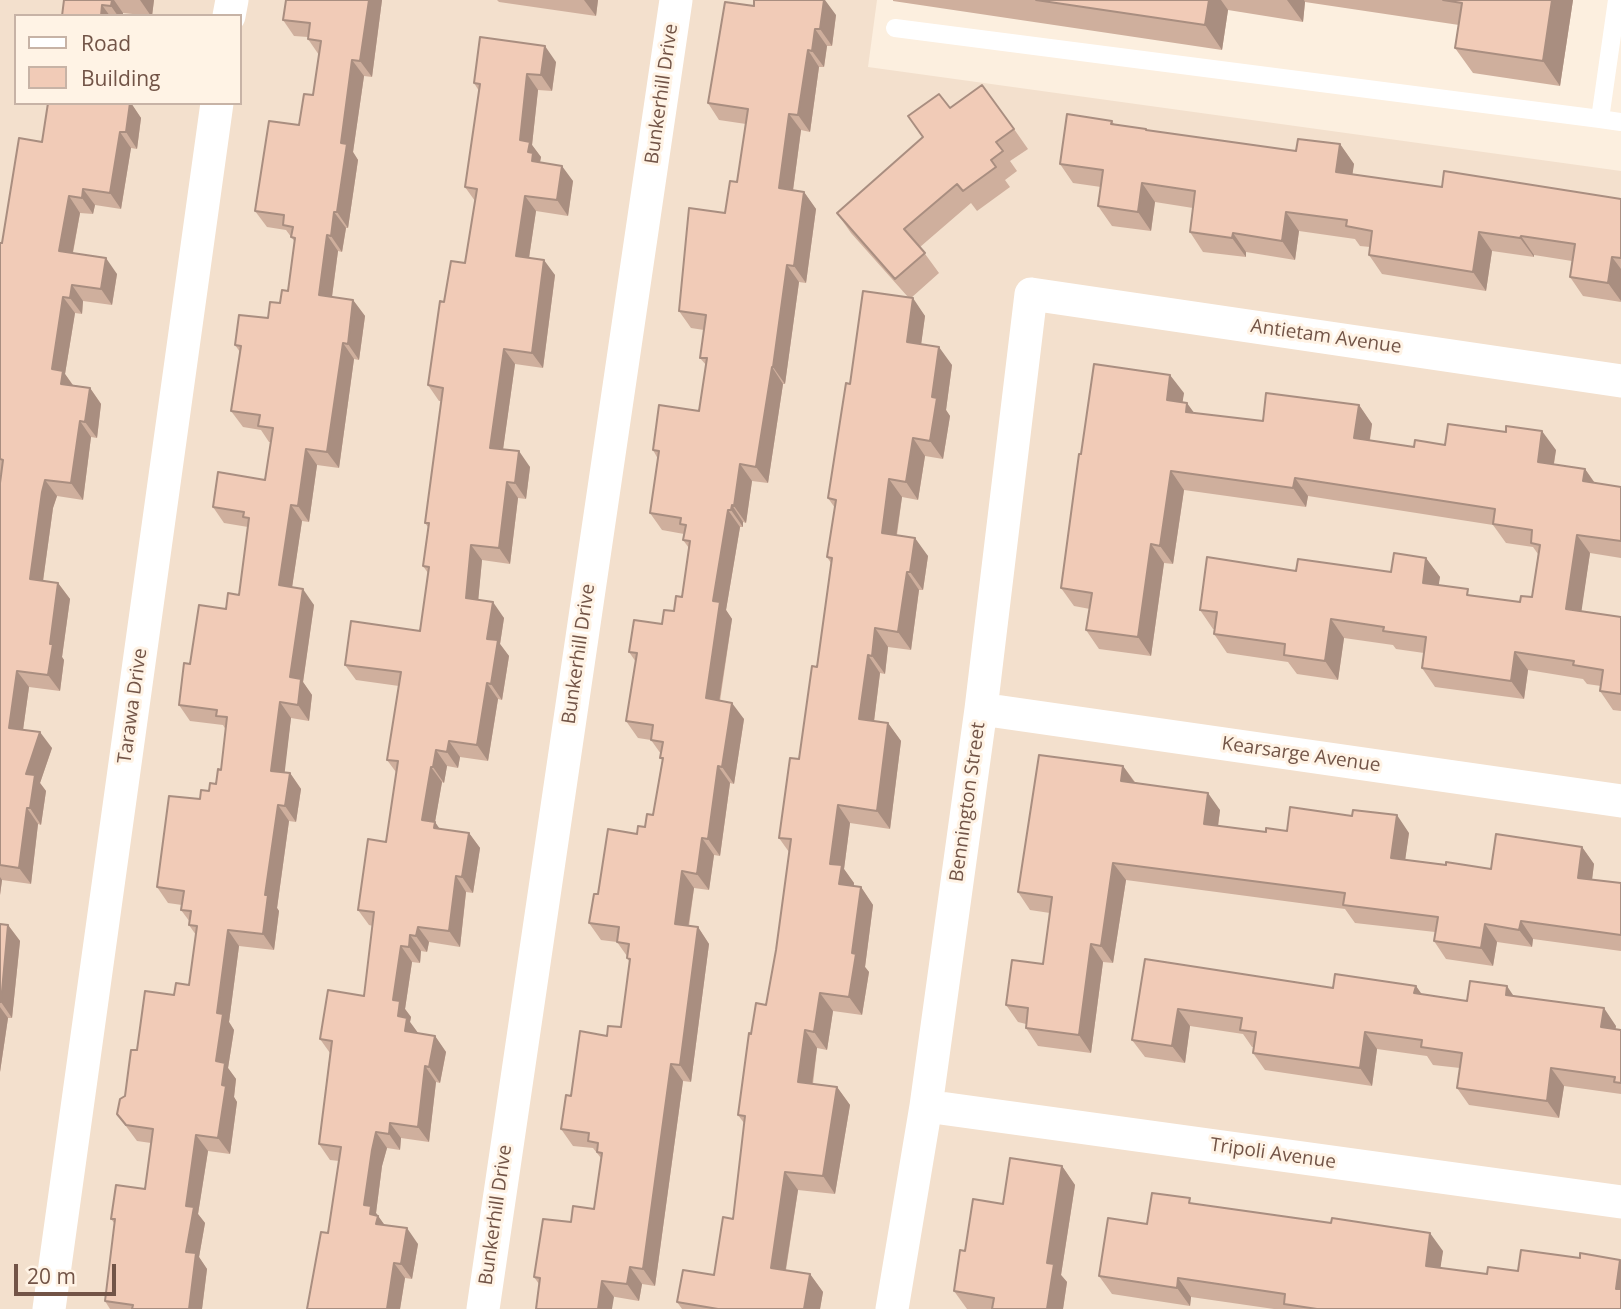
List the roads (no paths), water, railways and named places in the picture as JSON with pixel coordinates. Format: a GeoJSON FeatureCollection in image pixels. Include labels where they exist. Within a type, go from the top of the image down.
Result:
{"type":"FeatureCollection","features":[{"type":"Feature","properties":{"kind":"street","name":"Bunkerhill Drive"},"geometry":{"type":"LineString","coordinates":[[483,1309],[676,0]]}},
{"type":"Feature","properties":{"kind":"street","name":"Tarawa Drive"},"geometry":{"type":"LineString","coordinates":[[50,1309],[217,105]]}},
{"type":"Feature","properties":{"kind":"street","name":"Antietam Avenue"},"geometry":{"type":"LineString","coordinates":[[1031,294],[1621,381]]}},
{"type":"Feature","properties":{"kind":"street","name":"Bennington Street"},"geometry":{"type":"LineString","coordinates":[[892,1309],[926,1106],[981,709],[1031,294]]}},
{"type":"Feature","properties":{"kind":"street","name":"Kearsarge Avenue"},"geometry":{"type":"LineString","coordinates":[[981,709],[1621,801]]}},
{"type":"Feature","properties":{"kind":"street","name":"Tripoli Avenue"},"geometry":{"type":"LineString","coordinates":[[926,1106],[1621,1202]]}},
{"type":"Feature","properties":{"kind":"lane"},"geometry":{"type":"LineString","coordinates":[[1600,119],[1617,0]]}},
{"type":"Feature","properties":{"kind":"lane"},"geometry":{"type":"LineString","coordinates":[[895,28],[1621,122]]}}]}
